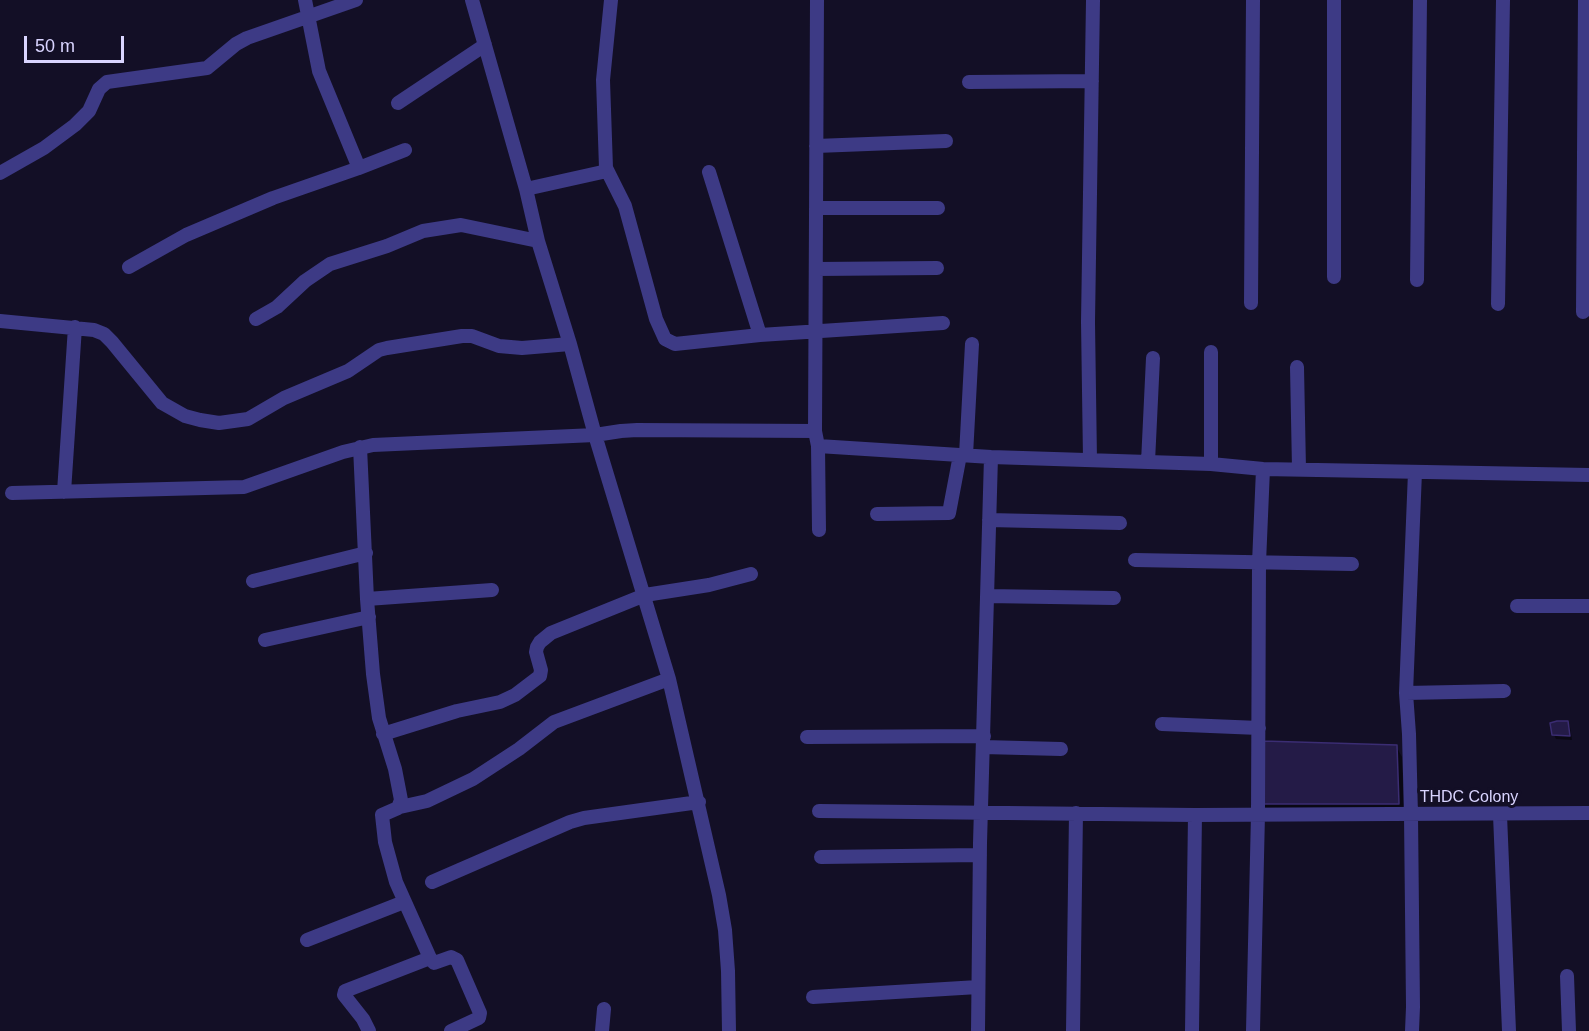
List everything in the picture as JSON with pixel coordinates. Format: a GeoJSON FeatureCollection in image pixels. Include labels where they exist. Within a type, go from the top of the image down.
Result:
{"type":"FeatureCollection","features":[{"type":"Feature","properties":{"kind":"street"},"geometry":{"type":"LineString","coordinates":[[305,0],[319,71],[359,168]]}},
{"type":"Feature","properties":{"kind":"street"},"geometry":{"type":"LineString","coordinates":[[0,173],[44,148],[75,125],[89,111],[99,88],[107,82],[207,68],[247,38],[356,0]]}},
{"type":"Feature","properties":{"kind":"street"},"geometry":{"type":"LineString","coordinates":[[472,0],[526,189],[538,241],[669,679],[699,802],[725,930],[729,1031]]}},
{"type":"Feature","properties":{"kind":"street"},"geometry":{"type":"LineString","coordinates":[[611,0],[603,80],[607,171],[625,206],[656,320],[664,339],[675,344],[760,335],[943,323]]}},
{"type":"Feature","properties":{"kind":"street"},"geometry":{"type":"LineString","coordinates":[[817,0],[817,208],[814,332],[819,530]]}},
{"type":"Feature","properties":{"kind":"street"},"geometry":{"type":"LineString","coordinates":[[1089,460],[1088,322],[1092,0]]}},
{"type":"Feature","properties":{"kind":"street"},"geometry":{"type":"LineString","coordinates":[[1251,303],[1253,0]]}},
{"type":"Feature","properties":{"kind":"street"},"geometry":{"type":"LineString","coordinates":[[1334,0],[1334,277]]}},
{"type":"Feature","properties":{"kind":"street"},"geometry":{"type":"LineString","coordinates":[[1417,280],[1420,0]]}},
{"type":"Feature","properties":{"kind":"street"},"geometry":{"type":"LineString","coordinates":[[1498,304],[1503,0]]}},
{"type":"Feature","properties":{"kind":"street"},"geometry":{"type":"LineString","coordinates":[[1583,312],[1585,0]]}},
{"type":"Feature","properties":{"kind":"street"},"geometry":{"type":"LineString","coordinates":[[398,103],[485,45]]}},
{"type":"Feature","properties":{"kind":"street"},"geometry":{"type":"LineString","coordinates":[[969,82],[1092,81]]}},
{"type":"Feature","properties":{"kind":"street"},"geometry":{"type":"LineString","coordinates":[[816,146],[946,141]]}},
{"type":"Feature","properties":{"kind":"street"},"geometry":{"type":"LineString","coordinates":[[129,267],[186,235],[273,198],[405,150]]}},
{"type":"Feature","properties":{"kind":"street"},"geometry":{"type":"LineString","coordinates":[[526,189],[607,171]]}},
{"type":"Feature","properties":{"kind":"street"},"geometry":{"type":"LineString","coordinates":[[709,172],[760,335]]}},
{"type":"Feature","properties":{"kind":"street"},"geometry":{"type":"LineString","coordinates":[[817,208],[939,208]]}},
{"type":"Feature","properties":{"kind":"street"},"geometry":{"type":"LineString","coordinates":[[256,318],[277,307],[305,281],[330,264],[387,246],[423,231],[461,225],[538,241]]}},
{"type":"Feature","properties":{"kind":"street"},"geometry":{"type":"LineString","coordinates":[[816,269],[937,268]]}},
{"type":"Feature","properties":{"kind":"street"},"geometry":{"type":"LineString","coordinates":[[0,321],[75,327],[104,334],[162,403],[185,416],[219,423],[248,419],[284,398],[348,371],[379,350],[387,348],[462,336],[472,336],[499,346],[522,348],[570,344]]}},
{"type":"Feature","properties":{"kind":"street"},"geometry":{"type":"LineString","coordinates":[[64,492],[75,327]]}},
{"type":"Feature","properties":{"kind":"street"},"geometry":{"type":"LineString","coordinates":[[877,514],[949,513],[963,455],[972,344]]}},
{"type":"Feature","properties":{"kind":"street"},"geometry":{"type":"LineString","coordinates":[[1211,352],[1211,464]]}},
{"type":"Feature","properties":{"kind":"street"},"geometry":{"type":"LineString","coordinates":[[1148,462],[1153,358]]}},
{"type":"Feature","properties":{"kind":"street"},"geometry":{"type":"LineString","coordinates":[[1297,367],[1299,469]]}},
{"type":"Feature","properties":{"kind":"street"},"geometry":{"type":"LineString","coordinates":[[12,493],[244,487],[360,447],[387,443],[595,435],[621,430],[815,431]]}},
{"type":"Feature","properties":{"kind":"street"},"geometry":{"type":"LineString","coordinates":[[818,446],[991,457],[1211,464],[1263,469],[1589,475]]}},
{"type":"Feature","properties":{"kind":"street"},"geometry":{"type":"LineString","coordinates":[[360,447],[373,674],[383,734],[400,791],[400,807]]}},
{"type":"Feature","properties":{"kind":"street"},"geometry":{"type":"LineString","coordinates":[[978,1031],[980,855],[991,457]]}},
{"type":"Feature","properties":{"kind":"street"},"geometry":{"type":"LineString","coordinates":[[1253,1031],[1258,814],[1259,563],[1263,469]]}},
{"type":"Feature","properties":{"kind":"street"},"geometry":{"type":"LineString","coordinates":[[1412,1031],[1411,815],[1406,693],[1414,472]]}},
{"type":"Feature","properties":{"kind":"street"},"geometry":{"type":"LineString","coordinates":[[989,520],[1120,523]]}},
{"type":"Feature","properties":{"kind":"street"},"geometry":{"type":"LineString","coordinates":[[253,581],[366,553]]}},
{"type":"Feature","properties":{"kind":"street"},"geometry":{"type":"LineString","coordinates":[[1135,560],[1352,564]]}},
{"type":"Feature","properties":{"kind":"street"},"geometry":{"type":"LineString","coordinates":[[383,734],[456,711],[500,702],[515,695],[540,676],[541,670],[536,652],[544,638],[645,595],[709,585],[751,574]]}},
{"type":"Feature","properties":{"kind":"street"},"geometry":{"type":"LineString","coordinates":[[367,599],[492,590]]}},
{"type":"Feature","properties":{"kind":"street"},"geometry":{"type":"LineString","coordinates":[[987,596],[1114,598]]}},
{"type":"Feature","properties":{"kind":"street"},"geometry":{"type":"LineString","coordinates":[[1517,606],[1589,606]]}},
{"type":"Feature","properties":{"kind":"street"},"geometry":{"type":"LineString","coordinates":[[265,640],[369,617]]}},
{"type":"Feature","properties":{"kind":"street"},"geometry":{"type":"LineString","coordinates":[[451,1031],[479,1018],[480,1015],[457,960],[451,957],[434,963],[430,958],[404,902],[388,859],[382,822],[383,814],[400,807],[427,801],[473,779],[519,749],[554,722],[669,679]]}},
{"type":"Feature","properties":{"kind":"street"},"geometry":{"type":"LineString","coordinates":[[1406,693],[1504,691]]}},
{"type":"Feature","properties":{"kind":"street"},"geometry":{"type":"LineString","coordinates":[[1162,724],[1259,728]]}},
{"type":"Feature","properties":{"kind":"street"},"geometry":{"type":"LineString","coordinates":[[807,737],[983,742],[1062,749]]}},
{"type":"Feature","properties":{"kind":"street"},"geometry":{"type":"LineString","coordinates":[[432,882],[570,822],[699,802]]}},
{"type":"Feature","properties":{"kind":"street","name":"THDC Colony"},"geometry":{"type":"LineString","coordinates":[[819,812],[1195,815],[1589,813]]}},
{"type":"Feature","properties":{"kind":"street"},"geometry":{"type":"LineString","coordinates":[[1073,1031],[1076,813]]}},
{"type":"Feature","properties":{"kind":"street"},"geometry":{"type":"LineString","coordinates":[[1192,1031],[1195,815]]}},
{"type":"Feature","properties":{"kind":"street"},"geometry":{"type":"LineString","coordinates":[[1500,815],[1509,1031]]}},
{"type":"Feature","properties":{"kind":"street"},"geometry":{"type":"LineString","coordinates":[[821,857],[980,855]]}},
{"type":"Feature","properties":{"kind":"street"},"geometry":{"type":"LineString","coordinates":[[307,940],[404,902]]}},
{"type":"Feature","properties":{"kind":"street"},"geometry":{"type":"LineString","coordinates":[[369,1031],[363,1018],[344,995],[345,991],[430,958]]}},
{"type":"Feature","properties":{"kind":"street"},"geometry":{"type":"LineString","coordinates":[[1567,976],[1569,1031]]}},
{"type":"Feature","properties":{"kind":"street"},"geometry":{"type":"LineString","coordinates":[[813,997],[978,987]]}},
{"type":"Feature","properties":{"kind":"street"},"geometry":{"type":"LineString","coordinates":[[602,1031],[604,1009]]}},
{"type":"Feature","properties":{"kind":"building"},"geometry":{"type":"Polygon","coordinates":[[[1568,721],[1570,736],[1552,735],[1550,723],[1568,721]]]}},
{"type":"Feature","properties":{"kind":"building"},"geometry":{"type":"Polygon","coordinates":[[[1263,741],[1397,745],[1399,804],[1259,804],[1263,741]]]}}]}
